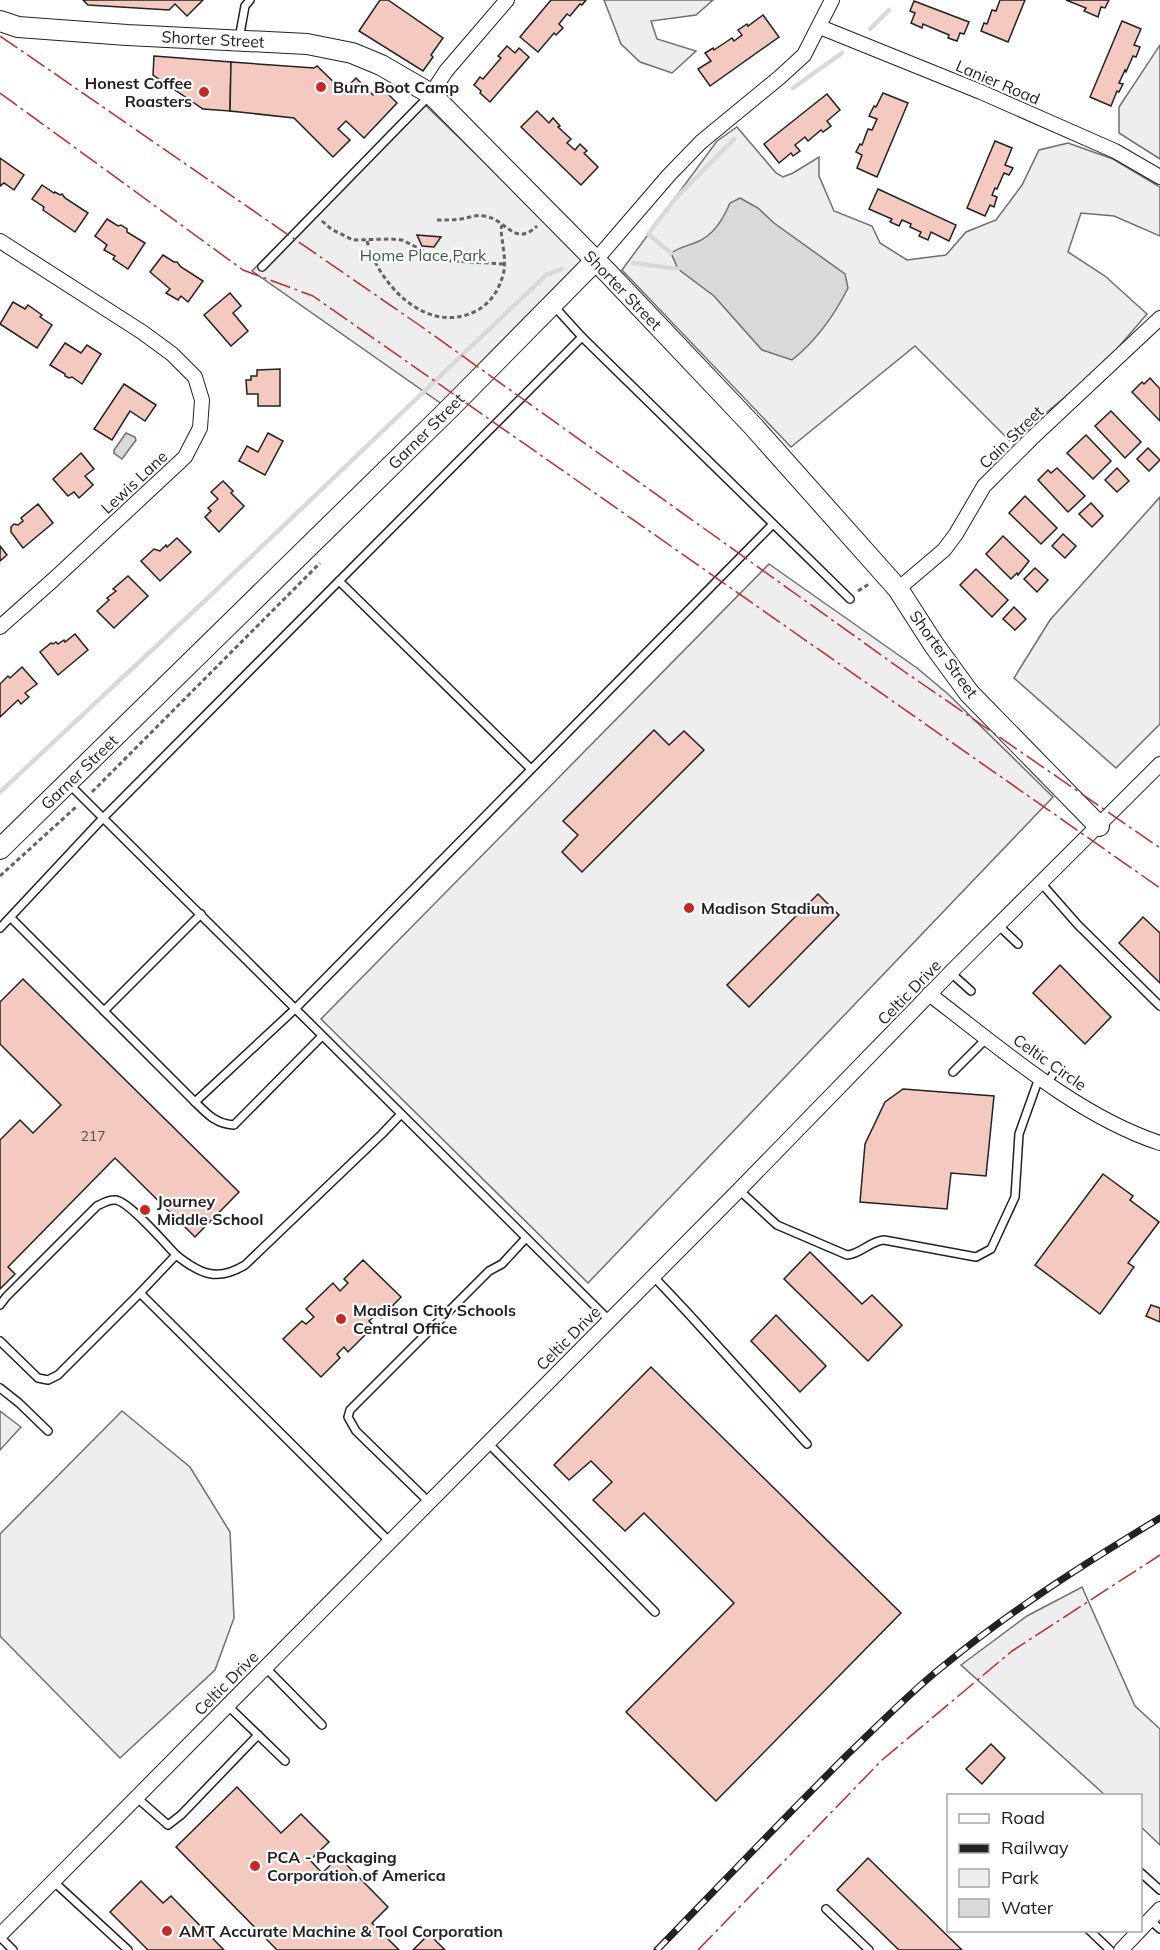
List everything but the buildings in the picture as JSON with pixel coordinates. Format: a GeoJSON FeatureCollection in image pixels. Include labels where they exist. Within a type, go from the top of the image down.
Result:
{"type":"FeatureCollection","features":[{"type":"Feature","properties":{"kind":"street"},"geometry":{"type":"LineString","coordinates":[[431,94],[446,71],[507,0]]}},
{"type":"Feature","properties":{"kind":"street","name":"Garner Street"},"geometry":{"type":"LineString","coordinates":[[0,849],[553,305],[701,142],[804,55],[832,0]]}},
{"type":"Feature","properties":{"kind":"street","name":"Shorter Street"},"geometry":{"type":"LineString","coordinates":[[0,21],[18,27],[307,44],[352,53],[381,65],[431,94],[753,426],[898,589],[934,645],[969,693],[1099,826]]}},
{"type":"Feature","properties":{"kind":"street","name":"Lanier Road"},"geometry":{"type":"LineString","coordinates":[[819,27],[981,92],[1114,150],[1160,177]]}},
{"type":"Feature","properties":{"kind":"street","name":"Lewis Lane"},"geometry":{"type":"LineString","coordinates":[[0,627],[185,457],[201,428],[202,400],[195,377],[172,354],[142,332],[1,245]]}},
{"type":"Feature","properties":{"kind":"street","name":"Cain Street"},"geometry":{"type":"LineString","coordinates":[[898,589],[944,550],[984,486],[1160,318]]}},
{"type":"Feature","properties":{"kind":"street","name":"Celtic Drive"},"geometry":{"type":"LineString","coordinates":[[0,1936],[739,1190],[998,925],[1160,764]]}},
{"type":"Feature","properties":{"kind":"street","name":"Celtic Circle"},"geometry":{"type":"LineString","coordinates":[[930,994],[1043,1081],[1132,1134],[1160,1142]]}},
{"type":"Feature","properties":{"kind":"street"},"geometry":{"type":"LineString","coordinates":[[1121,1950],[1141,1932]]}},
{"type":"Feature","properties":{"kind":"lane"},"geometry":{"type":"LineString","coordinates":[[239,39],[245,6],[250,0]]}},
{"type":"Feature","properties":{"kind":"lane"},"geometry":{"type":"LineString","coordinates":[[262,267],[431,94]]}},
{"type":"Feature","properties":{"kind":"lane"},"geometry":{"type":"LineString","coordinates":[[553,305],[582,337],[850,599]]}},
{"type":"Feature","properties":{"kind":"lane"},"geometry":{"type":"LineString","coordinates":[[0,928],[103,818],[582,337]]}},
{"type":"Feature","properties":{"kind":"lane"},"geometry":{"type":"LineString","coordinates":[[195,1102],[295,1009],[773,524]]}},
{"type":"Feature","properties":{"kind":"lane"},"geometry":{"type":"LineString","coordinates":[[339,581],[531,770]]}},
{"type":"Feature","properties":{"kind":"lane"},"geometry":{"type":"LineString","coordinates":[[68,783],[609,1320]]}},
{"type":"Feature","properties":{"kind":"lane"},"geometry":{"type":"LineString","coordinates":[[1041,883],[1078,925],[1160,1006]]}},
{"type":"Feature","properties":{"kind":"lane"},"geometry":{"type":"LineString","coordinates":[[104,1011],[201,914]]}},
{"type":"Feature","properties":{"kind":"lane"},"geometry":{"type":"LineString","coordinates":[[11,918],[195,1102],[222,1124],[234,1125],[322,1035]]}},
{"type":"Feature","properties":{"kind":"lane"},"geometry":{"type":"LineString","coordinates":[[998,925],[1018,944]]}},
{"type":"Feature","properties":{"kind":"lane"},"geometry":{"type":"LineString","coordinates":[[951,973],[971,991]]}},
{"type":"Feature","properties":{"kind":"lane"},"geometry":{"type":"LineString","coordinates":[[953,1072],[987,1038]]}},
{"type":"Feature","properties":{"kind":"lane"},"geometry":{"type":"LineString","coordinates":[[739,1190],[777,1225],[847,1255],[855,1254],[876,1241],[885,1240],[976,1257],[991,1249],[1015,1197],[1019,1134],[1043,1081],[1058,1066]]}},
{"type":"Feature","properties":{"kind":"lane"},"geometry":{"type":"LineString","coordinates":[[0,1305],[97,1206],[106,1201],[116,1200],[127,1206],[192,1268],[203,1273],[217,1275],[231,1273],[245,1265],[401,1114]]}},
{"type":"Feature","properties":{"kind":"lane"},"geometry":{"type":"LineString","coordinates":[[429,1502],[356,1431],[348,1417],[350,1410],[489,1271],[502,1264],[526,1238]]}},
{"type":"Feature","properties":{"kind":"lane"},"geometry":{"type":"LineString","coordinates":[[0,1341],[38,1378],[48,1380],[58,1375],[176,1255]]}},
{"type":"Feature","properties":{"kind":"lane"},"geometry":{"type":"LineString","coordinates":[[652,1276],[687,1311],[807,1444]]}},
{"type":"Feature","properties":{"kind":"lane"},"geometry":{"type":"LineString","coordinates":[[140,1293],[390,1542]]}},
{"type":"Feature","properties":{"kind":"lane"},"geometry":{"type":"LineString","coordinates":[[0,1388],[48,1431]]}},
{"type":"Feature","properties":{"kind":"lane"},"geometry":{"type":"LineString","coordinates":[[488,1443],[655,1612]]}},
{"type":"Feature","properties":{"kind":"lane"},"geometry":{"type":"LineString","coordinates":[[265,1667],[322,1725]]}},
{"type":"Feature","properties":{"kind":"lane"},"geometry":{"type":"LineString","coordinates":[[227,1705],[285,1761]]}},
{"type":"Feature","properties":{"kind":"lane"},"geometry":{"type":"LineString","coordinates":[[136,1797],[168,1825],[182,1815],[258,1735]]}},
{"type":"Feature","properties":{"kind":"lane"},"geometry":{"type":"LineString","coordinates":[[1142,1874],[1160,1890]]}},
{"type":"Feature","properties":{"kind":"lane"},"geometry":{"type":"LineString","coordinates":[[53,1881],[128,1950]]}},
{"type":"Feature","properties":{"kind":"lane"},"geometry":{"type":"LineString","coordinates":[[826,1909],[869,1950]]}},
{"type":"Feature","properties":{"kind":"lane"},"geometry":{"type":"LineString","coordinates":[[1091,1932],[1110,1950]]}},
{"type":"Feature","properties":{"kind":"lane"},"geometry":{"type":"LineString","coordinates":[[0,1936],[13,1950]]}},
{"type":"Feature","properties":{"kind":"path"},"geometry":{"type":"LineString","coordinates":[[314,213],[331,229],[353,240],[402,240],[440,259],[505,264]]}},
{"type":"Feature","properties":{"kind":"path"},"geometry":{"type":"LineString","coordinates":[[437,220],[487,216],[516,234],[523,235],[530,233],[537,226]]}},
{"type":"Feature","properties":{"kind":"path"},"geometry":{"type":"LineString","coordinates":[[367,241],[374,262],[388,284],[419,309],[443,319],[468,315],[482,308],[492,299],[499,287],[505,264],[502,225]]}},
{"type":"Feature","properties":{"kind":"green space"},"geometry":{"type":"Polygon","coordinates":[[[604,0],[713,0],[696,15],[651,21],[657,39],[696,51],[672,73],[640,62],[621,44],[604,0]]]}},
{"type":"Feature","properties":{"kind":"green space"},"geometry":{"type":"Polygon","coordinates":[[[1160,45],[1160,159],[1119,133],[1119,107],[1160,45]]]}},
{"type":"Feature","properties":{"kind":"green space","name":"Home Place Park"},"geometry":{"type":"Polygon","coordinates":[[[421,101],[583,257],[589,268],[449,409],[252,271],[421,101]]]}},
{"type":"Feature","properties":{"kind":"green space"},"geometry":{"type":"Polygon","coordinates":[[[737,127],[776,173],[783,177],[819,157],[819,176],[834,211],[872,226],[880,243],[907,260],[946,255],[966,232],[996,220],[1022,185],[1039,150],[1068,143],[1113,159],[1160,187],[1160,236],[1114,216],[1081,213],[1068,252],[1105,276],[1147,314],[1103,365],[1034,423],[1013,444],[915,346],[791,447],[622,270],[717,141],[737,127]]]}},
{"type":"Feature","properties":{"kind":"green space"},"geometry":{"type":"Polygon","coordinates":[[[1160,497],[1160,724],[1116,768],[1014,678],[1050,620],[1160,497]]]}},
{"type":"Feature","properties":{"kind":"green space","name":"Madison Stadium"},"geometry":{"type":"Polygon","coordinates":[[[769,564],[917,668],[948,694],[1053,797],[588,1283],[321,1019],[769,564]]]}},
{"type":"Feature","properties":{"kind":"green space"},"geometry":{"type":"Polygon","coordinates":[[[0,1411],[21,1427],[0,1450],[0,1411]]]}},
{"type":"Feature","properties":{"kind":"green space"},"geometry":{"type":"Polygon","coordinates":[[[122,1411],[190,1467],[230,1532],[234,1618],[215,1670],[120,1758],[0,1636],[0,1534],[122,1411]]]}},
{"type":"Feature","properties":{"kind":"green space"},"geometry":{"type":"Polygon","coordinates":[[[1082,1587],[1135,1706],[1160,1729],[1160,1845],[1142,1828],[1142,1794],[1104,1794],[961,1665],[1027,1616],[1082,1587]]]}},
{"type":"Feature","properties":{"kind":"water"},"geometry":{"type":"Polygon","coordinates":[[[740,198],[758,208],[774,223],[845,274],[848,288],[837,308],[817,336],[792,360],[762,350],[714,296],[678,269],[671,253],[703,239],[721,221],[730,203],[740,198]]]}},
{"type":"Feature","properties":{"kind":"water"},"geometry":{"type":"Polygon","coordinates":[[[126,433],[135,437],[136,440],[122,459],[114,453],[114,450],[126,433]]]}},
{"type":"Feature","properties":{"kind":"waterway"},"geometry":{"type":"LineString","coordinates":[[870,29],[889,10]]}},
{"type":"Feature","properties":{"kind":"waterway"},"geometry":{"type":"LineString","coordinates":[[793,88],[842,53]]}},
{"type":"Feature","properties":{"kind":"waterway"},"geometry":{"type":"LineString","coordinates":[[671,253],[648,234],[675,199],[734,139]]}},
{"type":"Feature","properties":{"kind":"waterway"},"geometry":{"type":"LineString","coordinates":[[633,263],[678,269]]}},
{"type":"Feature","properties":{"kind":"waterway"},"geometry":{"type":"LineString","coordinates":[[0,792],[211,595],[546,275],[562,269]]}},
{"type":"Feature","properties":{"kind":"railway"},"geometry":{"type":"LineString","coordinates":[[657,1950],[847,1755],[908,1696],[972,1643],[1024,1605],[1160,1518]]}},
{"type":"Feature","properties":{"kind":"power"},"geometry":{"type":"LineString","coordinates":[[0,36],[422,327],[905,672],[1160,848]]}},
{"type":"Feature","properties":{"kind":"power"},"geometry":{"type":"LineString","coordinates":[[0,93],[243,270],[313,296],[1160,888]]}},
{"type":"Feature","properties":{"kind":"power"},"geometry":{"type":"LineString","coordinates":[[698,1950],[882,1760],[1012,1651],[1160,1555]]}},
{"type":"Feature","properties":{"kind":"place","name":"Burn Boot Camp"},"geometry":{"type":"Point","coordinates":[321,87]}},
{"type":"Feature","properties":{"kind":"place","name":"Honest Coffee Roasters"},"geometry":{"type":"Point","coordinates":[204,92]}},
{"type":"Feature","properties":{"kind":"place","name":"Madison Stadium"},"geometry":{"type":"Point","coordinates":[689,908]}},
{"type":"Feature","properties":{"kind":"place","name":"Journey Middle School"},"geometry":{"type":"Point","coordinates":[145,1210]}},
{"type":"Feature","properties":{"kind":"place","name":"Madison City Schools Central Office"},"geometry":{"type":"Point","coordinates":[341,1319]}},
{"type":"Feature","properties":{"kind":"place","name":"PCA - Packaging Corporation of America"},"geometry":{"type":"Point","coordinates":[255,1866]}},
{"type":"Feature","properties":{"kind":"place","name":"AMT Accurate Machine & Tool Corporation"},"geometry":{"type":"Point","coordinates":[167,1931]}}]}
